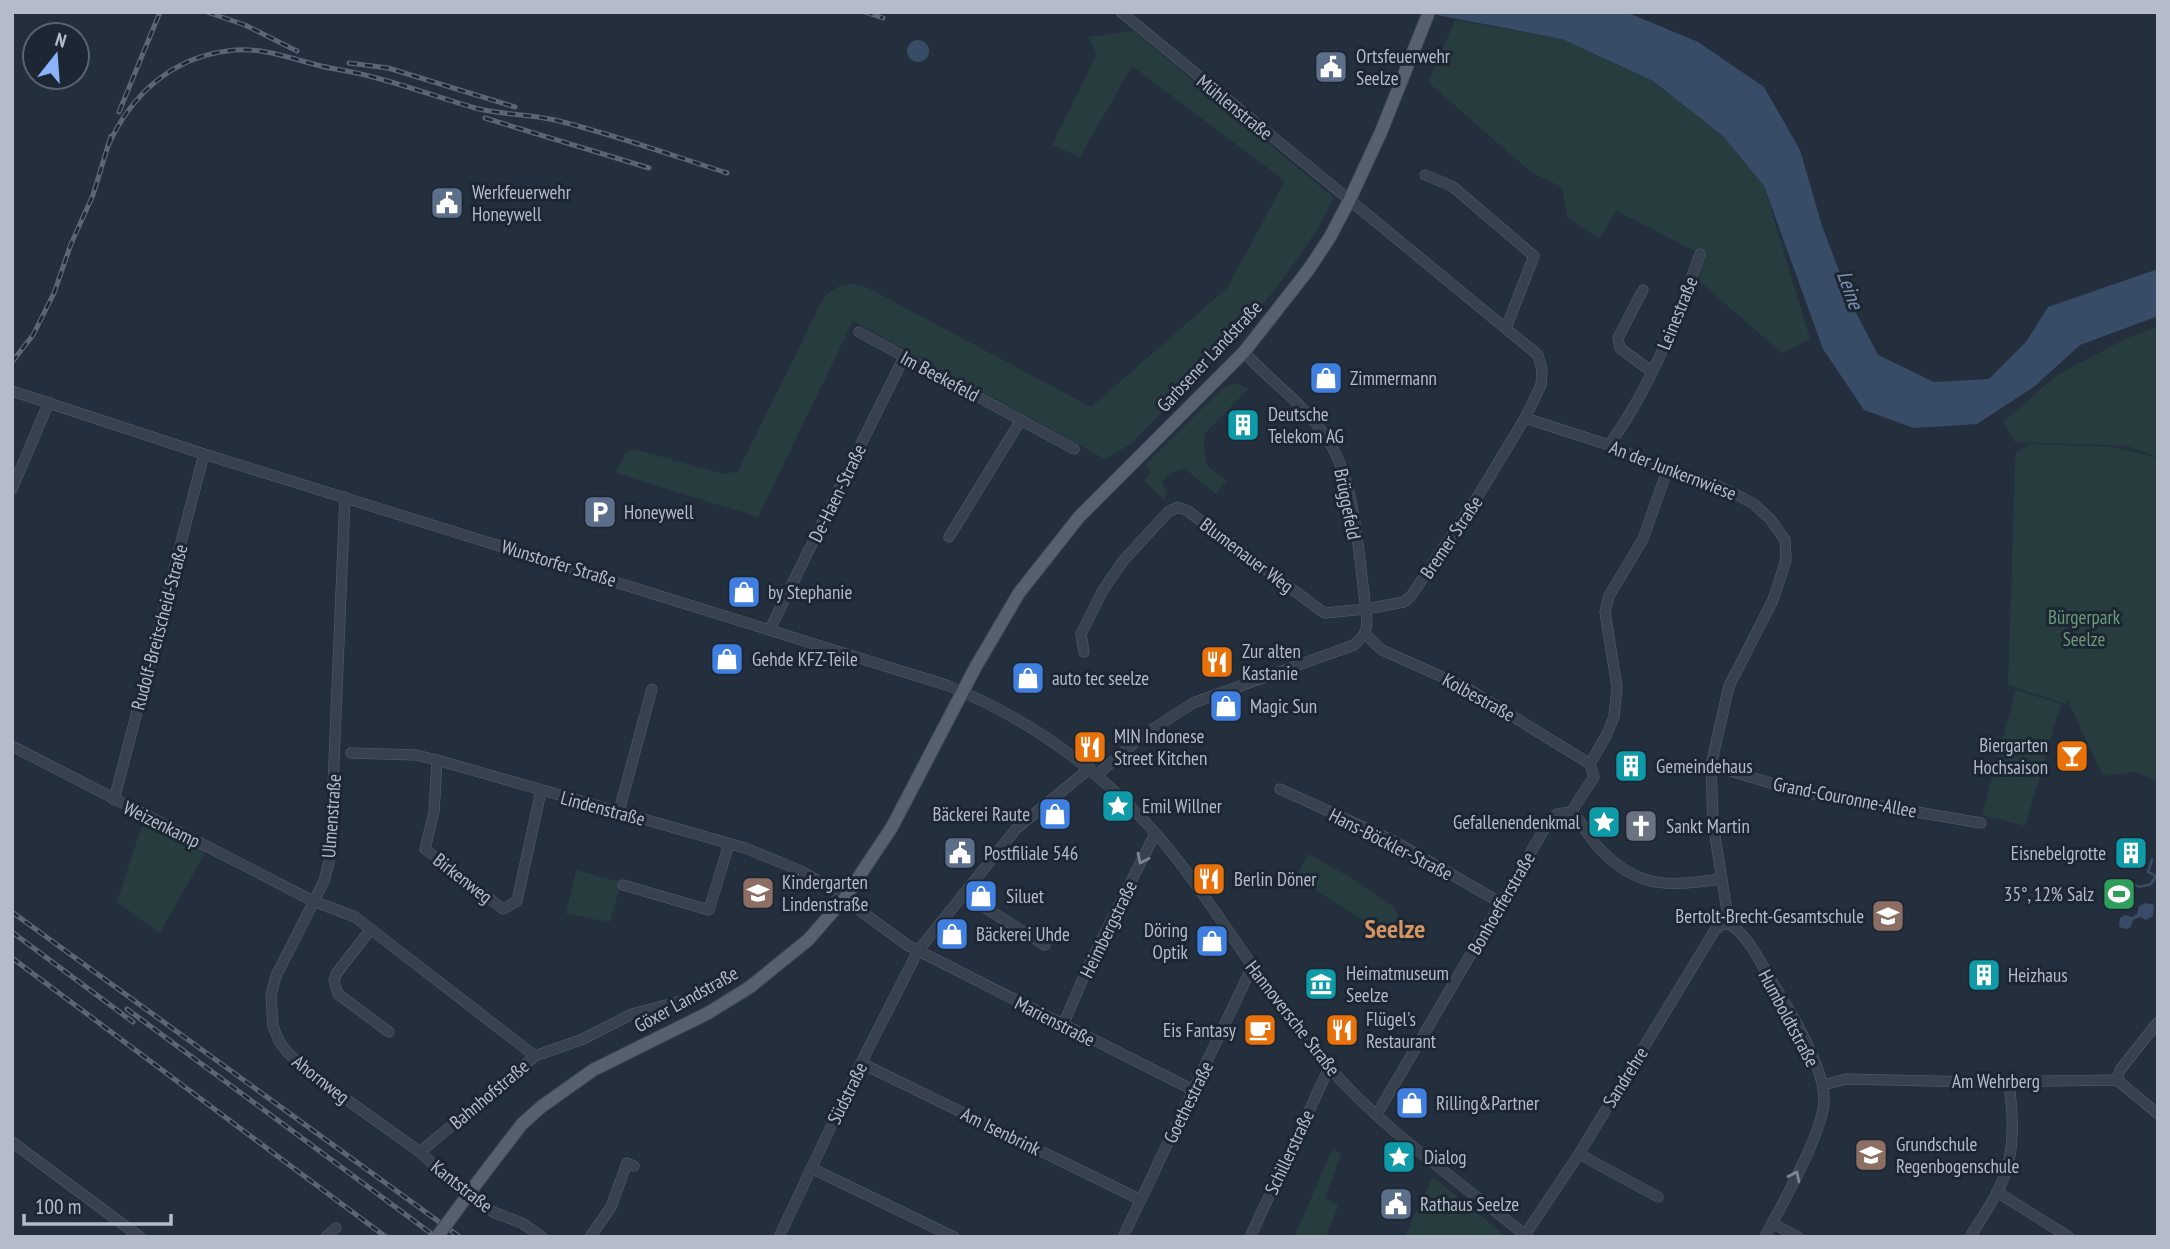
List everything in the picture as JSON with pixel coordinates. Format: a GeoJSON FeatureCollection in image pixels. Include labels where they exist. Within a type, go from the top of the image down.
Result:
{"type":"FeatureCollection","features":[{"type":"Feature","properties":{"kind":"main road","name":"Garbsener Landstraße"},"geometry":{"type":"LineString","coordinates":[[963,691],[1019,593],[1079,517],[1244,352],[1309,269],[1349,201],[1429,12]]}},
{"type":"Feature","properties":{"kind":"main road","name":"Göxer Landstraße"},"geometry":{"type":"LineString","coordinates":[[437,1237],[522,1124],[541,1107],[593,1070],[708,1013],[750,987],[808,940],[844,899],[892,827],[963,691]]}},
{"type":"Feature","properties":{"kind":"street","name":"Mühlenstraße"},"geometry":{"type":"LineString","coordinates":[[1121,12],[1349,201]]}},
{"type":"Feature","properties":{"kind":"street"},"geometry":{"type":"LineString","coordinates":[[1424,175],[1452,186],[1534,256],[1506,327]]}},
{"type":"Feature","properties":{"kind":"street","name":"Bremer Straße"},"geometry":{"type":"LineString","coordinates":[[1349,201],[1506,327],[1538,355],[1542,369],[1541,385],[1525,418],[1478,496],[1411,596],[1404,602],[1366,609]]}},
{"type":"Feature","properties":{"kind":"street","name":"Leinestraße"},"geometry":{"type":"LineString","coordinates":[[1609,445],[1632,413],[1653,372],[1700,254]]}},
{"type":"Feature","properties":{"kind":"street","name":"Leinestraße"},"geometry":{"type":"LineString","coordinates":[[1643,290],[1618,338],[1620,348],[1653,372]]}},
{"type":"Feature","properties":{"kind":"street","name":"Im Beekefeld"},"geometry":{"type":"LineString","coordinates":[[859,332],[1074,449]]}},
{"type":"Feature","properties":{"kind":"street","name":"Brüggefeld"},"geometry":{"type":"LineString","coordinates":[[1244,352],[1308,415],[1339,458],[1349,492],[1366,609]]}},
{"type":"Feature","properties":{"kind":"street","name":"De-Haen-Straße"},"geometry":{"type":"LineString","coordinates":[[770,629],[904,357]]}},
{"type":"Feature","properties":{"kind":"street","name":"Wunstorfer Straße"},"geometry":{"type":"LineString","coordinates":[[12,391],[204,454],[963,691],[1008,713],[1094,771]]}},
{"type":"Feature","properties":{"kind":"street"},"geometry":{"type":"LineString","coordinates":[[12,489],[48,402]]}},
{"type":"Feature","properties":{"kind":"street","name":"An der Junkernwiese"},"geometry":{"type":"LineString","coordinates":[[1525,418],[1609,445],[1667,471],[1718,486],[1754,504],[1771,520],[1784,540],[1786,560],[1773,600],[1729,686],[1711,765],[1713,823],[1729,924]]}},
{"type":"Feature","properties":{"kind":"street"},"geometry":{"type":"LineString","coordinates":[[950,537],[1021,420]]}},
{"type":"Feature","properties":{"kind":"street","name":"Rudolf-Breitscheid-Straße"},"geometry":{"type":"LineString","coordinates":[[114,800],[204,454]]}},
{"type":"Feature","properties":{"kind":"street"},"geometry":{"type":"LineString","coordinates":[[1667,471],[1643,539],[1609,596],[1605,612],[1617,687],[1614,717],[1590,764],[1594,777],[1571,812],[1609,858],[1646,881],[1676,885],[1720,878]]}},
{"type":"Feature","properties":{"kind":"street","name":"Ulmenstraße"},"geometry":{"type":"LineString","coordinates":[[313,901],[324,881],[330,858],[345,497]]}},
{"type":"Feature","properties":{"kind":"street","name":"Blumenauer Weg"},"geometry":{"type":"LineString","coordinates":[[1084,652],[1081,634],[1103,590],[1123,561],[1168,512],[1178,507],[1188,511],[1320,610],[1332,612],[1366,609]]}},
{"type":"Feature","properties":{"kind":"street"},"geometry":{"type":"LineString","coordinates":[[1094,771],[1193,703],[1354,645],[1366,635],[1366,609]]}},
{"type":"Feature","properties":{"kind":"street","name":"Kolbestraße"},"geometry":{"type":"LineString","coordinates":[[1366,635],[1382,650],[1467,688],[1590,764]]}},
{"type":"Feature","properties":{"kind":"street"},"geometry":{"type":"LineString","coordinates":[[619,811],[652,689]]}},
{"type":"Feature","properties":{"kind":"street","name":"Weizenkamp"},"geometry":{"type":"LineString","coordinates":[[12,746],[313,901]]}},
{"type":"Feature","properties":{"kind":"street","name":"Lindenstraße"},"geometry":{"type":"LineString","coordinates":[[351,753],[416,755],[619,811],[729,844],[799,870],[844,899]]}},
{"type":"Feature","properties":{"kind":"street","name":"Birkenweg"},"geometry":{"type":"LineString","coordinates":[[437,760],[434,812],[425,849],[503,909],[517,901],[541,791]]}},
{"type":"Feature","properties":{"kind":"street","name":"Grand-Couronne-Allee"},"geometry":{"type":"LineString","coordinates":[[1711,765],[1800,792],[1981,823]]}},
{"type":"Feature","properties":{"kind":"street","name":"Hannoversche Straße"},"geometry":{"type":"LineString","coordinates":[[1094,771],[1155,834],[1191,878],[1252,967],[1329,1068],[1377,1114],[1526,1236]]}},
{"type":"Feature","properties":{"kind":"street","name":"Südstraße"},"geometry":{"type":"LineString","coordinates":[[779,1237],[861,1063],[918,951],[1016,829],[1094,771]]}},
{"type":"Feature","properties":{"kind":"street","name":"Hans-Böckler-Straße"},"geometry":{"type":"LineString","coordinates":[[1280,789],[1394,841],[1501,903]]}},
{"type":"Feature","properties":{"kind":"street","name":"Bonhoefferstraße"},"geometry":{"type":"LineString","coordinates":[[1377,1114],[1549,821],[1557,814],[1571,812]]}},
{"type":"Feature","properties":{"kind":"street","name":"Heimbergstraße"},"geometry":{"type":"LineString","coordinates":[[1063,1025],[1088,967],[1155,834]]}},
{"type":"Feature","properties":{"kind":"street"},"geometry":{"type":"LineString","coordinates":[[623,886],[709,911],[729,844]]}},
{"type":"Feature","properties":{"kind":"street"},"geometry":{"type":"LineString","coordinates":[[963,894],[1045,945]]}},
{"type":"Feature","properties":{"kind":"street","name":"Marienstraße"},"geometry":{"type":"LineString","coordinates":[[844,899],[907,945],[1193,1090]]}},
{"type":"Feature","properties":{"kind":"street"},"geometry":{"type":"LineString","coordinates":[[313,901],[355,917],[535,1056]]}},
{"type":"Feature","properties":{"kind":"street","name":"Ahornweg"},"geometry":{"type":"LineString","coordinates":[[313,901],[276,976],[271,995],[273,1026],[279,1041],[308,1072],[420,1152]]}},
{"type":"Feature","properties":{"kind":"street","name":"Humboldtstraße"},"geometry":{"type":"LineString","coordinates":[[1729,924],[1734,926],[1752,950],[1785,1003],[1805,1041],[1823,1085],[1824,1103],[1817,1132],[1765,1237]]}},
{"type":"Feature","properties":{"kind":"street","name":"Sandrehre"},"geometry":{"type":"LineString","coordinates":[[1526,1236],[1715,930],[1721,925],[1729,924]]}},
{"type":"Feature","properties":{"kind":"street"},"geometry":{"type":"LineString","coordinates":[[372,929],[336,974],[335,987],[338,993],[389,1032]]}},
{"type":"Feature","properties":{"kind":"street","name":"Goethestraße"},"geometry":{"type":"LineString","coordinates":[[1123,1237],[1252,967]]}},
{"type":"Feature","properties":{"kind":"street","name":"Bahnhofstraße"},"geometry":{"type":"LineString","coordinates":[[420,1152],[535,1056],[583,1039],[632,1014],[681,1001]]}},
{"type":"Feature","properties":{"kind":"street"},"geometry":{"type":"LineString","coordinates":[[2158,1022],[2120,1070],[2117,1080],[2158,1114]]}},
{"type":"Feature","properties":{"kind":"street","name":"Am Isenbrink"},"geometry":{"type":"LineString","coordinates":[[861,1063],[1141,1199]]}},
{"type":"Feature","properties":{"kind":"street","name":"Schillerstraße"},"geometry":{"type":"LineString","coordinates":[[1250,1237],[1329,1068]]}},
{"type":"Feature","properties":{"kind":"street","name":"Am Wehrberg"},"geometry":{"type":"LineString","coordinates":[[1823,1085],[1846,1079],[2009,1082],[2117,1080]]}},
{"type":"Feature","properties":{"kind":"street"},"geometry":{"type":"LineString","coordinates":[[1970,1237],[1997,1192],[2008,1163],[2013,1117],[2009,1082]]}},
{"type":"Feature","properties":{"kind":"street"},"geometry":{"type":"LineString","coordinates":[[12,1142],[140,1237]]}},
{"type":"Feature","properties":{"kind":"street","name":"Kantstraße"},"geometry":{"type":"LineString","coordinates":[[420,1152],[444,1177],[493,1212],[522,1223],[542,1237]]}},
{"type":"Feature","properties":{"kind":"street"},"geometry":{"type":"LineString","coordinates":[[1579,1154],[1658,1197]]}},
{"type":"Feature","properties":{"kind":"street"},"geometry":{"type":"LineString","coordinates":[[590,1237],[611,1207],[627,1163],[634,1166]]}},
{"type":"Feature","properties":{"kind":"street"},"geometry":{"type":"LineString","coordinates":[[811,1168],[954,1237]]}},
{"type":"Feature","properties":{"kind":"street"},"geometry":{"type":"LineString","coordinates":[[1997,1192],[2069,1237]]}},
{"type":"Feature","properties":{"kind":"street"},"geometry":{"type":"LineString","coordinates":[[1772,1223],[1798,1237]]}},
{"type":"Feature","properties":{"kind":"street"},"geometry":{"type":"LineString","coordinates":[[326,1237],[336,1228]]}},
{"type":"Feature","properties":{"kind":"green space"},"geometry":{"type":"Polygon","coordinates":[[[1455,20],[1562,39],[1653,81],[1723,136],[1764,186],[1810,339],[1782,353],[1698,280],[1703,255],[1616,211],[1599,239],[1567,217],[1562,187],[1532,173],[1428,82],[1455,20]]]}},
{"type":"Feature","properties":{"kind":"green space"},"geometry":{"type":"Polygon","coordinates":[[[1134,31],[1334,198],[1292,267],[1268,298],[1215,358],[1131,444],[1105,459],[853,321],[758,517],[616,473],[626,452],[633,449],[725,474],[738,471],[824,297],[844,285],[856,284],[868,288],[1091,407],[1227,288],[1285,181],[1132,66],[1080,157],[1052,145],[1097,54],[1088,37],[1134,31]]]}},
{"type":"Feature","properties":{"kind":"green space"},"geometry":{"type":"Polygon","coordinates":[[[2158,327],[2158,457],[2127,446],[2015,442],[2003,422],[2057,375],[2127,338],[2158,327]]]}},
{"type":"Feature","properties":{"kind":"green space"},"geometry":{"type":"Polygon","coordinates":[[[1237,383],[1248,389],[1205,433],[1207,466],[1227,481],[1216,494],[1184,468],[1171,473],[1162,482],[1167,491],[1164,500],[1144,480],[1151,472],[1144,466],[1224,387],[1237,383]]]}},
{"type":"Feature","properties":{"kind":"green space","name":"Bürgerpark Seelze"},"geometry":{"type":"Polygon","coordinates":[[[2030,444],[2113,447],[2158,458],[2158,782],[2136,772],[2103,776],[2068,701],[2066,704],[2008,685],[2016,453],[2030,444]]]}},
{"type":"Feature","properties":{"kind":"green space"},"geometry":{"type":"Polygon","coordinates":[[[2016,690],[2061,704],[2025,826],[1982,815],[2016,690]]]}},
{"type":"Feature","properties":{"kind":"green space"},"geometry":{"type":"Polygon","coordinates":[[[145,816],[206,851],[160,933],[117,902],[145,816]]]}},
{"type":"Feature","properties":{"kind":"green space"},"geometry":{"type":"Polygon","coordinates":[[[1308,854],[1351,878],[1395,908],[1398,917],[1410,926],[1400,943],[1296,878],[1308,854]]]}},
{"type":"Feature","properties":{"kind":"green space"},"geometry":{"type":"Polygon","coordinates":[[[576,870],[621,882],[610,922],[566,914],[576,870]]]}},
{"type":"Feature","properties":{"kind":"green space"},"geometry":{"type":"Polygon","coordinates":[[[1333,1148],[1341,1155],[1325,1198],[1338,1206],[1326,1237],[1294,1237],[1333,1148]]]}},
{"type":"Feature","properties":{"kind":"green space"},"geometry":{"type":"Polygon","coordinates":[[[1433,1177],[1507,1237],[1404,1237],[1433,1177]]]}},
{"type":"Feature","properties":{"kind":"water"},"geometry":{"type":"Polygon","coordinates":[[[1421,12],[1626,12],[1698,42],[1764,87],[1800,150],[1822,226],[1852,305],[1878,355],[1934,382],[1989,379],[2026,342],[2048,307],[2158,269],[2158,316],[2080,345],[2035,386],[1977,424],[1914,428],[1864,410],[1823,349],[1764,186],[1723,136],[1653,81],[1562,39],[1421,12]]]}},
{"type":"Feature","properties":{"kind":"water"},"geometry":{"type":"Polygon","coordinates":[[[918,40],[926,43],[929,51],[926,59],[918,62],[910,59],[907,51],[910,43],[918,40]]]}},
{"type":"Feature","properties":{"kind":"water"},"geometry":{"type":"Polygon","coordinates":[[[2146,903],[2154,905],[2153,916],[2146,920],[2140,917],[2133,920],[2131,927],[2126,929],[2119,927],[2120,918],[2125,915],[2132,917],[2137,914],[2139,906],[2146,903]]]}},
{"type":"Feature","properties":{"kind":"waterway"},"geometry":{"type":"LineString","coordinates":[[2116,881],[2139,887],[2151,884],[2156,876],[2148,872],[2152,860]]}},
{"type":"Feature","properties":{"kind":"railway"},"geometry":{"type":"LineString","coordinates":[[119,112],[160,12]]}},
{"type":"Feature","properties":{"kind":"railway"},"geometry":{"type":"LineString","coordinates":[[207,12],[245,25],[297,51]]}},
{"type":"Feature","properties":{"kind":"railway"},"geometry":{"type":"LineString","coordinates":[[865,12],[883,18]]}},
{"type":"Feature","properties":{"kind":"railway"},"geometry":{"type":"LineString","coordinates":[[108,146],[128,111],[155,82],[171,71],[207,55],[252,50],[367,75],[475,108],[559,121],[727,173]]}},
{"type":"Feature","properties":{"kind":"railway"},"geometry":{"type":"LineString","coordinates":[[349,63],[388,68],[515,107]]}},
{"type":"Feature","properties":{"kind":"railway"},"geometry":{"type":"LineString","coordinates":[[485,118],[649,168]]}},
{"type":"Feature","properties":{"kind":"railway"},"geometry":{"type":"LineString","coordinates":[[12,362],[33,335],[54,293],[71,244],[93,195],[111,136]]}},
{"type":"Feature","properties":{"kind":"railway"},"geometry":{"type":"LineString","coordinates":[[12,912],[460,1237]]}},
{"type":"Feature","properties":{"kind":"railway"},"geometry":{"type":"LineString","coordinates":[[12,932],[133,1022]]}},
{"type":"Feature","properties":{"kind":"railway"},"geometry":{"type":"LineString","coordinates":[[12,958],[386,1237]]}},
{"type":"Feature","properties":{"kind":"railway"},"geometry":{"type":"LineString","coordinates":[[127,1009],[436,1237]]}},
{"type":"Feature","properties":{"kind":"place","name":"Ortsfeuerwehr Seelze"},"geometry":{"type":"Point","coordinates":[1331,67]}},
{"type":"Feature","properties":{"kind":"place","name":"Werkfeuerwehr Honeywell"},"geometry":{"type":"Point","coordinates":[447,203]}},
{"type":"Feature","properties":{"kind":"place","name":"Zimmermann"},"geometry":{"type":"Point","coordinates":[1326,378]}},
{"type":"Feature","properties":{"kind":"place","name":"Deutsche Telekom AG"},"geometry":{"type":"Point","coordinates":[1243,425]}},
{"type":"Feature","properties":{"kind":"place","name":"Honeywell"},"geometry":{"type":"Point","coordinates":[600,512]}},
{"type":"Feature","properties":{"kind":"place","name":"by Stephanie"},"geometry":{"type":"Point","coordinates":[744,592]}},
{"type":"Feature","properties":{"kind":"place","name":"Gehde KFZ-Teile"},"geometry":{"type":"Point","coordinates":[727,659]}},
{"type":"Feature","properties":{"kind":"place","name":"Zur alten Kastanie"},"geometry":{"type":"Point","coordinates":[1217,662]}},
{"type":"Feature","properties":{"kind":"place","name":"auto tec seelze"},"geometry":{"type":"Point","coordinates":[1028,678]}},
{"type":"Feature","properties":{"kind":"place","name":"Magic Sun"},"geometry":{"type":"Point","coordinates":[1226,706]}},
{"type":"Feature","properties":{"kind":"place","name":"MIN Indonese Street Kitchen"},"geometry":{"type":"Point","coordinates":[1090,747]}},
{"type":"Feature","properties":{"kind":"place","name":"Biergarten Hochsaison"},"geometry":{"type":"Point","coordinates":[2072,756]}},
{"type":"Feature","properties":{"kind":"place","name":"Gemeindehaus"},"geometry":{"type":"Point","coordinates":[1631,766]}},
{"type":"Feature","properties":{"kind":"place","name":"Emil Willner"},"geometry":{"type":"Point","coordinates":[1118,806]}},
{"type":"Feature","properties":{"kind":"place","name":"Bäckerei Raute"},"geometry":{"type":"Point","coordinates":[1055,814]}},
{"type":"Feature","properties":{"kind":"place","name":"Gefallenendenkmal"},"geometry":{"type":"Point","coordinates":[1604,822]}},
{"type":"Feature","properties":{"kind":"place","name":"Sankt Martin"},"geometry":{"type":"Point","coordinates":[1641,826]}},
{"type":"Feature","properties":{"kind":"place","name":"Postfiliale 546"},"geometry":{"type":"Point","coordinates":[960,853]}},
{"type":"Feature","properties":{"kind":"place","name":"Eisnebelgrotte"},"geometry":{"type":"Point","coordinates":[2131,853]}},
{"type":"Feature","properties":{"kind":"place","name":"Berlin Döner"},"geometry":{"type":"Point","coordinates":[1209,879]}},
{"type":"Feature","properties":{"kind":"place","name":"Kindergarten Lindenstraße"},"geometry":{"type":"Point","coordinates":[758,893]}},
{"type":"Feature","properties":{"kind":"place","name":"35°, 12% Salz"},"geometry":{"type":"Point","coordinates":[2119,894]}},
{"type":"Feature","properties":{"kind":"place","name":"Siluet"},"geometry":{"type":"Point","coordinates":[981,896]}},
{"type":"Feature","properties":{"kind":"place","name":"Bertolt-Brecht-Gesamtschule"},"geometry":{"type":"Point","coordinates":[1888,916]}},
{"type":"Feature","properties":{"kind":"place","name":"Bäckerei Uhde"},"geometry":{"type":"Point","coordinates":[952,934]}},
{"type":"Feature","properties":{"kind":"place","name":"Döring Optik"},"geometry":{"type":"Point","coordinates":[1212,941]}},
{"type":"Feature","properties":{"kind":"place","name":"Heizhaus"},"geometry":{"type":"Point","coordinates":[1984,975]}},
{"type":"Feature","properties":{"kind":"place","name":"Heimatmuseum Seelze"},"geometry":{"type":"Point","coordinates":[1321,984]}},
{"type":"Feature","properties":{"kind":"place","name":"Eis Fantasy"},"geometry":{"type":"Point","coordinates":[1260,1030]}},
{"type":"Feature","properties":{"kind":"place","name":"Flügel's Restaurant"},"geometry":{"type":"Point","coordinates":[1342,1030]}},
{"type":"Feature","properties":{"kind":"place","name":"Rilling&Partner"},"geometry":{"type":"Point","coordinates":[1412,1103]}},
{"type":"Feature","properties":{"kind":"place","name":"Grundschule Regenbogenschule"},"geometry":{"type":"Point","coordinates":[1871,1155]}},
{"type":"Feature","properties":{"kind":"place","name":"Dialog"},"geometry":{"type":"Point","coordinates":[1399,1157]}},
{"type":"Feature","properties":{"kind":"place","name":"Rathaus Seelze"},"geometry":{"type":"Point","coordinates":[1396,1204]}},
{"type":"Feature","properties":{"kind":"district","name":"Seelze"},"geometry":{"type":"Point","coordinates":[1395,929]}},
{"type":"Feature","properties":{"kind":"water label","name":"Leine"},"geometry":{"type":"Point","coordinates":[1850,290]}}]}
